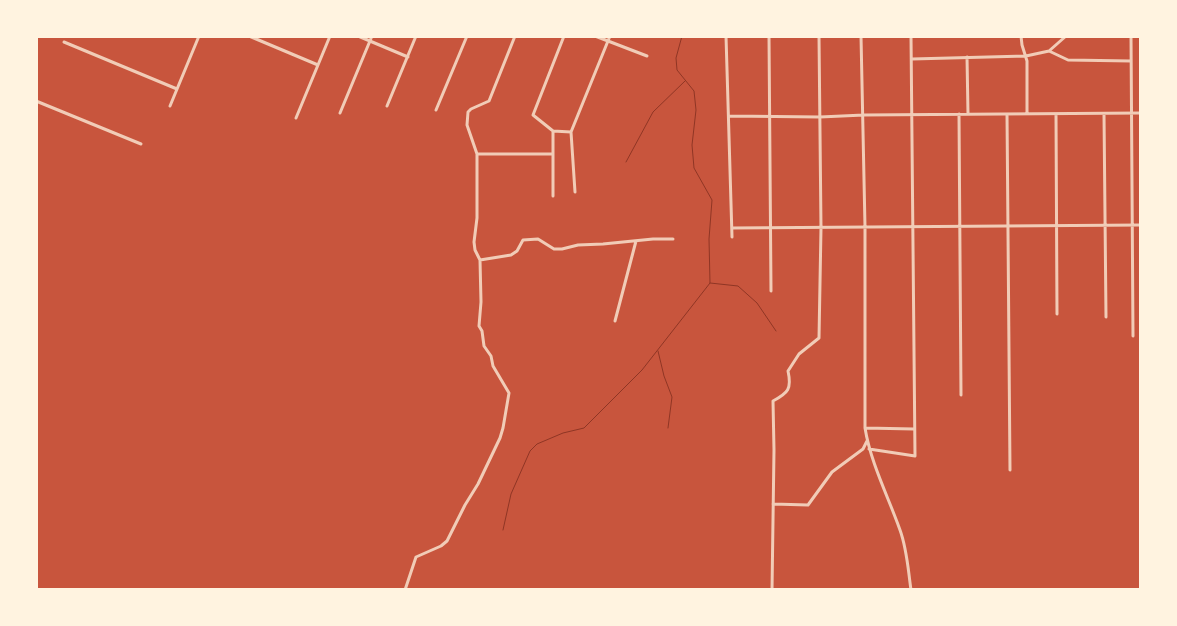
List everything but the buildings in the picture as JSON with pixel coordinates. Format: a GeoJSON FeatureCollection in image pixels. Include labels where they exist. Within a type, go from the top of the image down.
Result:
{"type":"FeatureCollection","features":[{"type":"Feature","properties":{"kind":"street"},"geometry":{"type":"LineString","coordinates":[[170,106],[199,36]]}},
{"type":"Feature","properties":{"kind":"street"},"geometry":{"type":"LineString","coordinates":[[249,36],[318,64]]}},
{"type":"Feature","properties":{"kind":"street"},"geometry":{"type":"LineString","coordinates":[[296,118],[330,36]]}},
{"type":"Feature","properties":{"kind":"street"},"geometry":{"type":"LineString","coordinates":[[358,36],[408,57]]}},
{"type":"Feature","properties":{"kind":"street"},"geometry":{"type":"LineString","coordinates":[[340,113],[372,36]]}},
{"type":"Feature","properties":{"kind":"street"},"geometry":{"type":"LineString","coordinates":[[387,106],[416,36]]}},
{"type":"Feature","properties":{"kind":"street"},"geometry":{"type":"LineString","coordinates":[[436,110],[467,36]]}},
{"type":"Feature","properties":{"kind":"street"},"geometry":{"type":"LineString","coordinates":[[405,590],[416,558],[447,542],[490,460],[503,428],[509,393],[484,346],[482,331],[479,326],[481,302],[480,260],[475,250],[474,242],[477,218],[477,154],[467,125],[468,112],[489,101],[515,36]]}},
{"type":"Feature","properties":{"kind":"street"},"geometry":{"type":"LineString","coordinates":[[564,36],[533,115],[553,131],[571,132]]}},
{"type":"Feature","properties":{"kind":"street"},"geometry":{"type":"LineString","coordinates":[[595,36],[647,56]]}},
{"type":"Feature","properties":{"kind":"street"},"geometry":{"type":"LineString","coordinates":[[575,192],[571,132],[610,36]]}},
{"type":"Feature","properties":{"kind":"street"},"geometry":{"type":"LineString","coordinates":[[726,36],[732,237]]}},
{"type":"Feature","properties":{"kind":"street"},"geometry":{"type":"LineString","coordinates":[[769,36],[771,291]]}},
{"type":"Feature","properties":{"kind":"street"},"geometry":{"type":"LineString","coordinates":[[772,590],[773,401],[786,394],[791,382],[788,371],[799,354],[819,338],[819,36]]}},
{"type":"Feature","properties":{"kind":"street"},"geometry":{"type":"LineString","coordinates":[[861,36],[864,115],[865,428],[869,449],[900,530],[907,555],[911,590]]}},
{"type":"Feature","properties":{"kind":"street"},"geometry":{"type":"LineString","coordinates":[[869,449],[915,456],[911,36]]}},
{"type":"Feature","properties":{"kind":"street"},"geometry":{"type":"LineString","coordinates":[[1021,36],[1026,56],[1027,114]]}},
{"type":"Feature","properties":{"kind":"street"},"geometry":{"type":"LineString","coordinates":[[912,59],[1026,56],[1049,51],[1066,36]]}},
{"type":"Feature","properties":{"kind":"street"},"geometry":{"type":"LineString","coordinates":[[1131,36],[1133,336]]}},
{"type":"Feature","properties":{"kind":"street"},"geometry":{"type":"LineString","coordinates":[[64,42],[177,89]]}},
{"type":"Feature","properties":{"kind":"street"},"geometry":{"type":"LineString","coordinates":[[1049,51],[1068,60],[1131,61]]}},
{"type":"Feature","properties":{"kind":"street"},"geometry":{"type":"LineString","coordinates":[[967,57],[968,114]]}},
{"type":"Feature","properties":{"kind":"street"},"geometry":{"type":"LineString","coordinates":[[36,101],[141,144]]}},
{"type":"Feature","properties":{"kind":"street"},"geometry":{"type":"LineString","coordinates":[[729,116],[820,117],[1141,113]]}},
{"type":"Feature","properties":{"kind":"street"},"geometry":{"type":"LineString","coordinates":[[959,114],[961,395]]}},
{"type":"Feature","properties":{"kind":"street"},"geometry":{"type":"LineString","coordinates":[[1007,114],[1010,470]]}},
{"type":"Feature","properties":{"kind":"street"},"geometry":{"type":"LineString","coordinates":[[1056,114],[1057,314]]}},
{"type":"Feature","properties":{"kind":"street"},"geometry":{"type":"LineString","coordinates":[[1104,114],[1106,317]]}},
{"type":"Feature","properties":{"kind":"street"},"geometry":{"type":"LineString","coordinates":[[553,131],[553,196]]}},
{"type":"Feature","properties":{"kind":"street"},"geometry":{"type":"LineString","coordinates":[[477,154],[552,154]]}},
{"type":"Feature","properties":{"kind":"street"},"geometry":{"type":"LineString","coordinates":[[732,228],[1141,225]]}},
{"type":"Feature","properties":{"kind":"street"},"geometry":{"type":"LineString","coordinates":[[480,260],[511,255],[517,251],[524,240],[538,240],[554,249],[562,249],[578,245],[673,239]]}},
{"type":"Feature","properties":{"kind":"street"},"geometry":{"type":"LineString","coordinates":[[615,321],[636,241]]}},
{"type":"Feature","properties":{"kind":"street"},"geometry":{"type":"LineString","coordinates":[[865,428],[914,429]]}},
{"type":"Feature","properties":{"kind":"street"},"geometry":{"type":"LineString","coordinates":[[773,504],[808,505],[832,472],[863,449],[867,441]]}},
{"type":"Feature","properties":{"kind":"waterway"},"geometry":{"type":"LineString","coordinates":[[503,530],[511,494],[530,451],[537,444],[563,433],[584,428],[642,370],[710,283],[709,239],[712,200],[694,168],[692,145],[696,110],[694,91],[677,70],[676,58],[682,36]]}},
{"type":"Feature","properties":{"kind":"waterway"},"geometry":{"type":"LineString","coordinates":[[626,162],[653,112],[685,81]]}},
{"type":"Feature","properties":{"kind":"waterway"},"geometry":{"type":"LineString","coordinates":[[710,283],[738,286],[757,303],[776,331]]}},
{"type":"Feature","properties":{"kind":"waterway"},"geometry":{"type":"LineString","coordinates":[[658,351],[664,376],[672,397],[668,428]]}}]}
